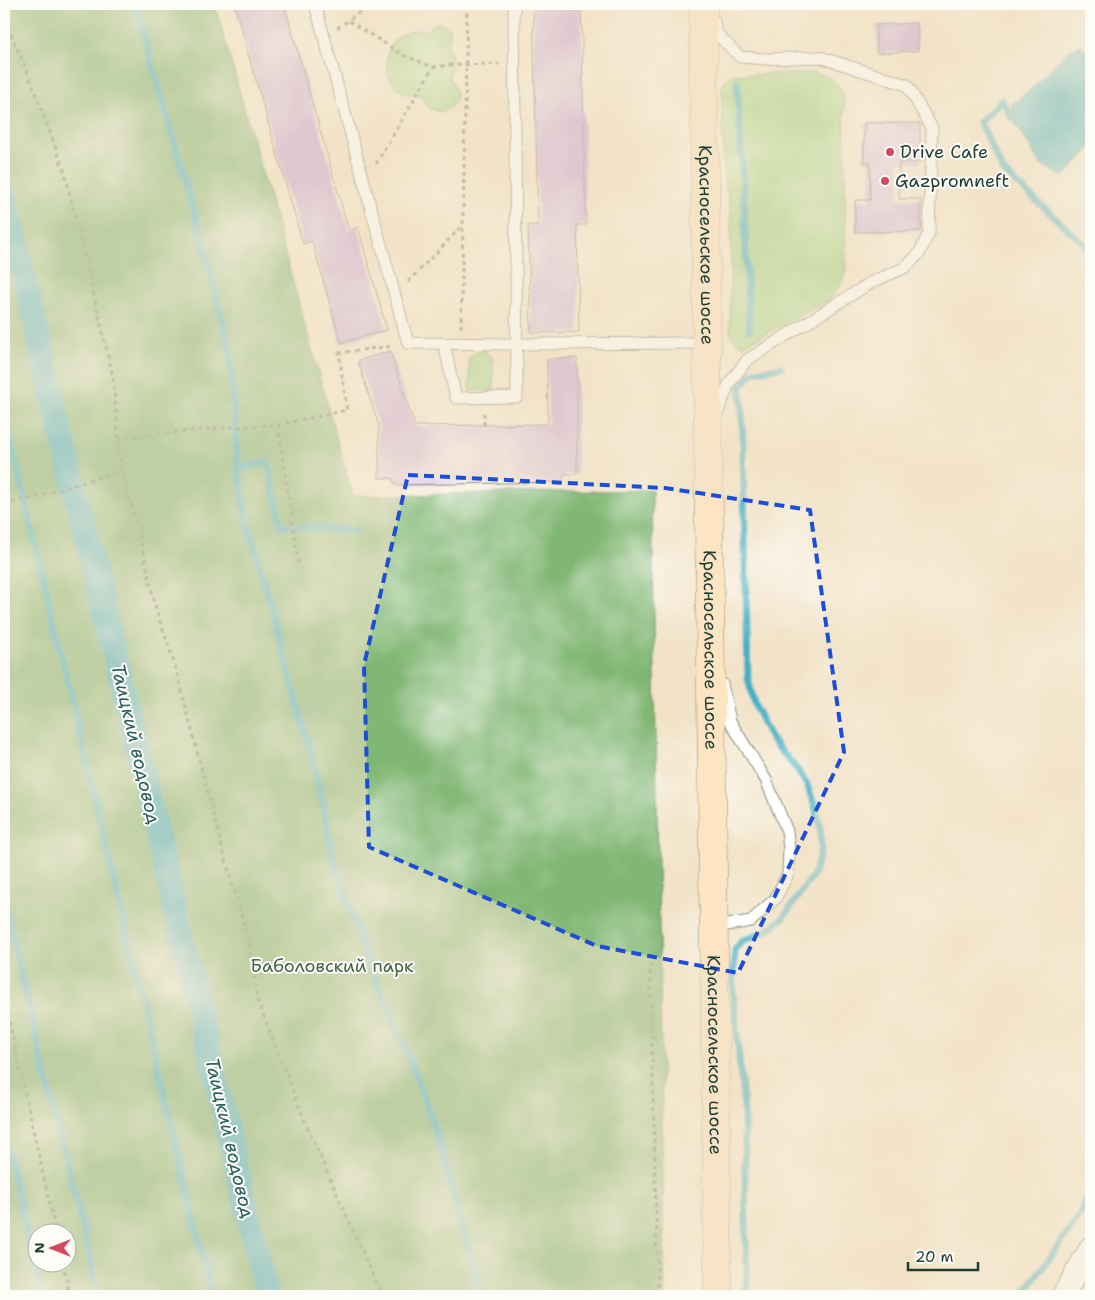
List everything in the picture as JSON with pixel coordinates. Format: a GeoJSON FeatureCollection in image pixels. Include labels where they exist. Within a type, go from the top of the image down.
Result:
{"type":"FeatureCollection","features":[{"type":"Feature","properties":{"kind":"main road","name":"Красносельское шоссе"},"geometry":{"type":"LineString","coordinates":[[703,4],[712,637],[712,925],[718,1296]]}},
{"type":"Feature","properties":{"kind":"street"},"geometry":{"type":"LineString","coordinates":[[1063,1296],[1091,1247]]}},
{"type":"Feature","properties":{"kind":"lane"},"geometry":{"type":"LineString","coordinates":[[315,4],[408,343],[708,343]]}},
{"type":"Feature","properties":{"kind":"lane"},"geometry":{"type":"LineString","coordinates":[[444,344],[456,398],[517,397],[514,4]]}},
{"type":"Feature","properties":{"kind":"lane"},"geometry":{"type":"LineString","coordinates":[[709,442],[728,384],[747,360],[872,282],[904,268],[920,254],[930,233],[932,128],[908,85],[820,57],[766,59],[740,57],[715,32],[711,4]]}},
{"type":"Feature","properties":{"kind":"lane"},"geometry":{"type":"LineString","coordinates":[[712,637],[730,722],[766,780],[786,831],[789,849],[788,874],[775,899],[751,921],[727,925],[712,925]]}},
{"type":"Feature","properties":{"kind":"path"},"geometry":{"type":"LineString","coordinates":[[324,36],[372,4]]}},
{"type":"Feature","properties":{"kind":"path"},"geometry":{"type":"LineString","coordinates":[[460,344],[466,4]]}},
{"type":"Feature","properties":{"kind":"path"},"geometry":{"type":"LineString","coordinates":[[4,19],[26,68],[65,173],[112,377],[121,470],[138,528],[156,609],[175,665],[220,840],[248,939],[258,1002],[306,1124],[382,1296]]}},
{"type":"Feature","properties":{"kind":"path"},"geometry":{"type":"LineString","coordinates":[[349,21],[403,55],[433,67],[465,64],[514,64]]}},
{"type":"Feature","properties":{"kind":"path"},"geometry":{"type":"LineString","coordinates":[[364,184],[433,67]]}},
{"type":"Feature","properties":{"kind":"path"},"geometry":{"type":"LineString","coordinates":[[395,296],[463,224]]}},
{"type":"Feature","properties":{"kind":"path"},"geometry":{"type":"LineString","coordinates":[[118,438],[220,428],[278,426],[347,410],[339,353],[408,343]]}},
{"type":"Feature","properties":{"kind":"path"},"geometry":{"type":"LineString","coordinates":[[278,426],[299,567]]}},
{"type":"Feature","properties":{"kind":"path"},"geometry":{"type":"LineString","coordinates":[[4,503],[17,502],[81,484],[121,470]]}},
{"type":"Feature","properties":{"kind":"path"},"geometry":{"type":"LineString","coordinates":[[650,963],[658,1296]]}},
{"type":"Feature","properties":{"kind":"path"},"geometry":{"type":"LineString","coordinates":[[4,998],[54,1222]]}},
{"type":"Feature","properties":{"kind":"path"},"geometry":{"type":"LineString","coordinates":[[65,1272],[70,1296]]}},
{"type":"Feature","properties":{"kind":"highlighted area"},"geometry":{"type":"Polygon","coordinates":[[[408,475],[665,488],[810,510],[844,752],[738,973],[597,946],[369,847],[364,665],[408,475]]]}},
{"type":"Feature","properties":{"kind":"green space","name":"Баболовский парк"},"geometry":{"type":"Polygon","coordinates":[[[4,4],[215,4],[353,496],[652,490],[665,1296],[4,1296],[4,4]]]}},
{"type":"Feature","properties":{"kind":"green space"},"geometry":{"type":"Polygon","coordinates":[[[438,23],[445,25],[450,30],[447,44],[452,61],[449,78],[455,88],[453,104],[447,109],[440,111],[433,110],[426,105],[421,96],[405,93],[394,85],[388,73],[387,60],[390,47],[398,37],[411,31],[428,31],[432,25],[438,23]]]}},
{"type":"Feature","properties":{"kind":"green space"},"geometry":{"type":"Polygon","coordinates":[[[816,73],[827,76],[834,81],[844,98],[846,270],[840,286],[831,299],[744,345],[735,341],[730,332],[731,213],[724,177],[722,89],[725,79],[734,75],[816,73]]]}},
{"type":"Feature","properties":{"kind":"green space"},"geometry":{"type":"Polygon","coordinates":[[[479,350],[485,351],[493,359],[494,390],[470,391],[469,358],[479,350]]]}},
{"type":"Feature","properties":{"kind":"water"},"geometry":{"type":"Polygon","coordinates":[[[1079,45],[1091,54],[1091,147],[1063,177],[1040,164],[1012,118],[1012,104],[1033,87],[1067,52],[1079,45]]]}},
{"type":"Feature","properties":{"kind":"building"},"geometry":{"type":"Polygon","coordinates":[[[234,4],[284,4],[349,231],[358,227],[387,330],[341,343],[312,241],[303,244],[234,4]]]}},
{"type":"Feature","properties":{"kind":"building"},"geometry":{"type":"Polygon","coordinates":[[[533,4],[581,4],[586,225],[577,225],[579,332],[531,333],[528,225],[538,225],[533,4]]]}},
{"type":"Feature","properties":{"kind":"building"},"geometry":{"type":"Polygon","coordinates":[[[917,23],[918,51],[877,53],[876,25],[917,23]]]}},
{"type":"Feature","properties":{"kind":"building","name":"Gazpromneft"},"geometry":{"type":"Polygon","coordinates":[[[864,123],[920,123],[920,162],[899,162],[899,199],[921,199],[921,231],[855,232],[855,200],[870,200],[870,162],[864,162],[864,123]]]}},
{"type":"Feature","properties":{"kind":"building"},"geometry":{"type":"Polygon","coordinates":[[[390,351],[415,426],[548,424],[547,359],[577,358],[577,474],[565,474],[561,482],[396,485],[392,478],[379,478],[379,426],[358,361],[390,351]]]}},
{"type":"Feature","properties":{"kind":"waterway"},"geometry":{"type":"LineString","coordinates":[[135,4],[206,255],[229,346],[238,468],[247,521],[307,739],[334,861],[365,954],[417,1078],[441,1147],[452,1192],[478,1282],[484,1296]]}},
{"type":"Feature","properties":{"kind":"waterway"},"geometry":{"type":"LineString","coordinates":[[737,83],[749,330]]}},
{"type":"Feature","properties":{"kind":"waterway"},"geometry":{"type":"LineString","coordinates":[[1012,118],[1002,100],[980,122],[1003,171],[1091,250]]}},
{"type":"Feature","properties":{"kind":"waterway","name":"Таицкий водовод"},"geometry":{"type":"LineString","coordinates":[[4,192],[267,1296]]}},
{"type":"Feature","properties":{"kind":"waterway"},"geometry":{"type":"LineString","coordinates":[[747,1296],[744,1110],[733,992],[735,950],[741,942],[766,931],[782,919],[814,874],[821,850],[820,827],[807,785],[795,767],[771,739],[754,704],[748,678],[742,404],[740,388],[753,372],[781,367]]}},
{"type":"Feature","properties":{"kind":"waterway"},"geometry":{"type":"LineString","coordinates":[[4,411],[212,1296]]}},
{"type":"Feature","properties":{"kind":"waterway"},"geometry":{"type":"LineString","coordinates":[[238,468],[268,463],[282,526],[289,526]]}},
{"type":"Feature","properties":{"kind":"waterway"},"geometry":{"type":"LineString","coordinates":[[298,527],[356,531]]}},
{"type":"Feature","properties":{"kind":"waterway"},"geometry":{"type":"LineString","coordinates":[[4,904],[99,1296]]}},
{"type":"Feature","properties":{"kind":"waterway"},"geometry":{"type":"LineString","coordinates":[[4,1137],[42,1296]]}},
{"type":"Feature","properties":{"kind":"waterway"},"geometry":{"type":"LineString","coordinates":[[1022,1296],[1079,1217],[1091,1189]]}},
{"type":"Feature","properties":{"kind":"place","name":"Drive Cafe"},"geometry":{"type":"Point","coordinates":[890,152]}},
{"type":"Feature","properties":{"kind":"place","name":"Gazpromneft"},"geometry":{"type":"Point","coordinates":[885,181]}}]}
